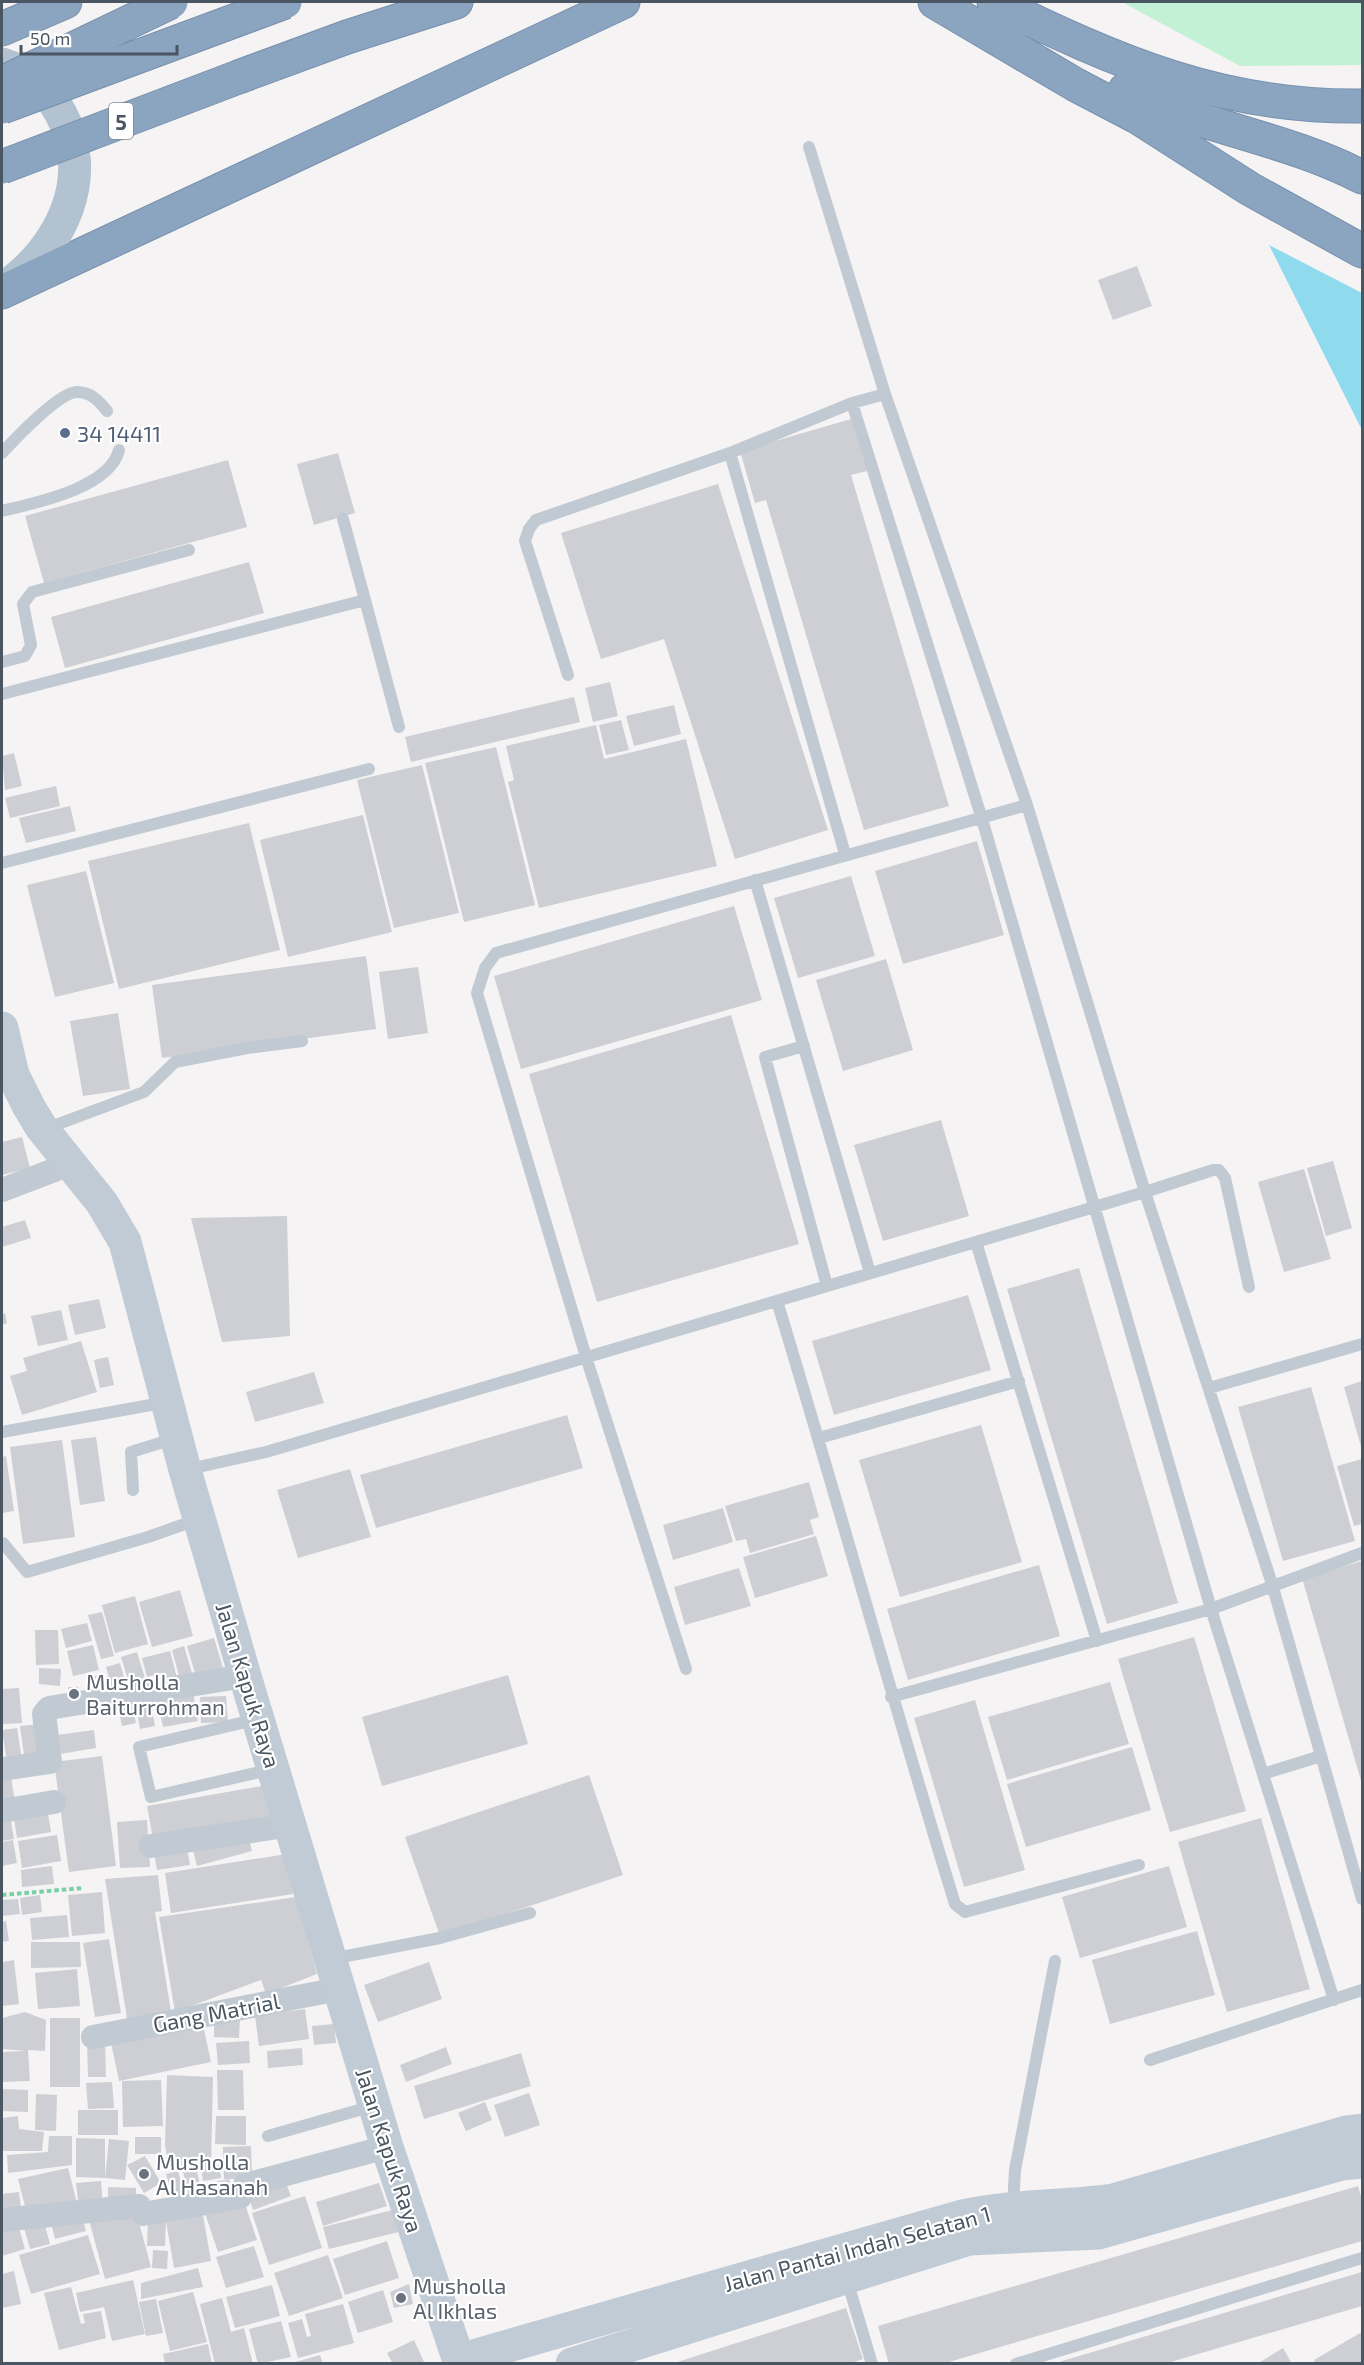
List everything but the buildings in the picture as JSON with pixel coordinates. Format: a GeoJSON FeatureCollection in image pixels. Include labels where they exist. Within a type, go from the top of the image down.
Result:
{"type":"FeatureCollection","features":[{"type":"Feature","properties":{"kind":"highway"},"geometry":{"type":"LineString","coordinates":[[2,29],[65,2]]}},
{"type":"Feature","properties":{"kind":"highway"},"geometry":{"type":"LineString","coordinates":[[2,83],[171,2]]}},
{"type":"Feature","properties":{"kind":"highway"},"geometry":{"type":"LineString","coordinates":[[2,106],[285,2]]}},
{"type":"Feature","properties":{"kind":"highway"},"geometry":{"type":"LineString","coordinates":[[332,42],[429,2]]}},
{"type":"Feature","properties":{"kind":"highway"},"geometry":{"type":"LineString","coordinates":[[332,42],[456,2]]}},
{"type":"Feature","properties":{"kind":"highway"},"geometry":{"type":"LineString","coordinates":[[2,291],[623,2]]}},
{"type":"Feature","properties":{"kind":"highway"},"geometry":{"type":"LineString","coordinates":[[935,2],[1076,85],[1139,118],[1250,189],[1362,251]]}},
{"type":"Feature","properties":{"kind":"highway"},"geometry":{"type":"LineString","coordinates":[[959,2],[1008,32],[1131,93],[1182,114],[1309,152],[1362,177]]}},
{"type":"Feature","properties":{"kind":"highway"},"geometry":{"type":"LineString","coordinates":[[994,2],[1138,68],[1210,89],[1294,105],[1362,106]]}},
{"type":"Feature","properties":{"kind":"highway","name":"5"},"geometry":{"type":"LineString","coordinates":[[2,167],[332,42]]}},
{"type":"Feature","properties":{"kind":"main road"},"geometry":{"type":"LineString","coordinates":[[2,64],[34,80],[57,106],[70,137],[76,172],[71,200],[55,236],[25,271],[2,291]]}},
{"type":"Feature","properties":{"kind":"street","name":"Jalan Kapuk Raya"},"geometry":{"type":"LineString","coordinates":[[2,1028],[13,1075],[44,1130],[102,1203],[125,1242],[199,1520],[374,2106],[387,2147],[472,2360]]}},
{"type":"Feature","properties":{"kind":"street"},"geometry":{"type":"LineString","coordinates":[[2,1190],[70,1164]]}},
{"type":"Feature","properties":{"kind":"street"},"geometry":{"type":"LineString","coordinates":[[2,1769],[50,1762],[44,1714],[49,1708],[245,1676]]}},
{"type":"Feature","properties":{"kind":"street"},"geometry":{"type":"LineString","coordinates":[[2,1811],[54,1802]]}},
{"type":"Feature","properties":{"kind":"street"},"geometry":{"type":"LineString","coordinates":[[151,1846],[291,1825]]}},
{"type":"Feature","properties":{"kind":"street","name":"Gang Matrial"},"geometry":{"type":"LineString","coordinates":[[93,2037],[334,1974]]}},
{"type":"Feature","properties":{"kind":"street","name":"Jalan Pantai Indah Selatan 1"},"geometry":{"type":"LineString","coordinates":[[572,2364],[842,2265],[962,2216],[1013,2207],[1084,2204],[1113,2200],[1346,2132],[1362,2130]]}},
{"type":"Feature","properties":{"kind":"street"},"geometry":{"type":"LineString","coordinates":[[2,2220],[139,2206],[143,2214],[240,2197],[245,2185],[387,2147]]}},
{"type":"Feature","properties":{"kind":"street","name":"Jalan Pantai Indah Selatan 1"},"geometry":{"type":"LineString","coordinates":[[472,2360],[842,2265],[990,2236],[1099,2233],[1330,2167],[1362,2162]]}},
{"type":"Feature","properties":{"kind":"lane"},"geometry":{"type":"LineString","coordinates":[[809,147],[885,394],[1027,805],[1145,1192],[1272,1584],[1362,1899]]}},
{"type":"Feature","properties":{"kind":"lane"},"geometry":{"type":"LineString","coordinates":[[2,453],[62,398],[75,392],[93,397],[107,411]]}},
{"type":"Feature","properties":{"kind":"lane"},"geometry":{"type":"LineString","coordinates":[[568,675],[525,541],[528,529],[536,520],[730,453],[852,403],[885,394]]}},
{"type":"Feature","properties":{"kind":"lane"},"geometry":{"type":"LineString","coordinates":[[852,403],[982,819],[1211,1609],[1334,2000]]}},
{"type":"Feature","properties":{"kind":"lane"},"geometry":{"type":"LineString","coordinates":[[2,511],[42,501],[76,489],[117,461],[119,450]]}},
{"type":"Feature","properties":{"kind":"lane"},"geometry":{"type":"LineString","coordinates":[[730,453],[845,854]]}},
{"type":"Feature","properties":{"kind":"lane"},"geometry":{"type":"LineString","coordinates":[[343,519],[399,727]]}},
{"type":"Feature","properties":{"kind":"lane"},"geometry":{"type":"LineString","coordinates":[[2,662],[26,656],[31,645],[23,604],[32,592],[189,550]]}},
{"type":"Feature","properties":{"kind":"lane"},"geometry":{"type":"LineString","coordinates":[[2,694],[365,600]]}},
{"type":"Feature","properties":{"kind":"lane"},"geometry":{"type":"LineString","coordinates":[[2,863],[369,769]]}},
{"type":"Feature","properties":{"kind":"lane"},"geometry":{"type":"LineString","coordinates":[[686,1669],[586,1357],[477,993],[485,968],[496,953],[1027,805]]}},
{"type":"Feature","properties":{"kind":"lane"},"geometry":{"type":"LineString","coordinates":[[755,880],[870,1274]]}},
{"type":"Feature","properties":{"kind":"lane"},"geometry":{"type":"LineString","coordinates":[[44,1130],[144,1092],[175,1062],[248,1048],[302,1041]]}},
{"type":"Feature","properties":{"kind":"lane"},"geometry":{"type":"LineString","coordinates":[[804,1046],[765,1057],[827,1286]]}},
{"type":"Feature","properties":{"kind":"lane"},"geometry":{"type":"LineString","coordinates":[[185,1470],[266,1452],[1213,1170],[1220,1170],[1225,1178],[1249,1287]]}},
{"type":"Feature","properties":{"kind":"lane"},"geometry":{"type":"LineString","coordinates":[[976,1242],[1097,1641]]}},
{"type":"Feature","properties":{"kind":"lane"},"geometry":{"type":"LineString","coordinates":[[777,1301],[819,1438],[891,1697],[958,1910],[965,1912],[1139,1865]]}},
{"type":"Feature","properties":{"kind":"lane"},"geometry":{"type":"LineString","coordinates":[[1209,1388],[1362,1344]]}},
{"type":"Feature","properties":{"kind":"lane"},"geometry":{"type":"LineString","coordinates":[[819,1438],[1019,1381]]}},
{"type":"Feature","properties":{"kind":"lane"},"geometry":{"type":"LineString","coordinates":[[2,1432],[168,1402]]}},
{"type":"Feature","properties":{"kind":"lane"},"geometry":{"type":"LineString","coordinates":[[133,1490],[131,1452],[177,1438]]}},
{"type":"Feature","properties":{"kind":"lane"},"geometry":{"type":"LineString","coordinates":[[3,1543],[27,1572],[199,1520]]}},
{"type":"Feature","properties":{"kind":"lane"},"geometry":{"type":"LineString","coordinates":[[891,1697],[1211,1609],[1272,1584],[1362,1553]]}},
{"type":"Feature","properties":{"kind":"lane"},"geometry":{"type":"LineString","coordinates":[[258,1719],[139,1747],[151,1797],[274,1768]]}},
{"type":"Feature","properties":{"kind":"lane"},"geometry":{"type":"LineString","coordinates":[[1263,1774],[1321,1756]]}},
{"type":"Feature","properties":{"kind":"lane"},"geometry":{"type":"LineString","coordinates":[[334,1974],[440,1938],[530,1913]]}},
{"type":"Feature","properties":{"kind":"lane"},"geometry":{"type":"LineString","coordinates":[[1013,2207],[1014,2170],[1055,1961]]}},
{"type":"Feature","properties":{"kind":"lane"},"geometry":{"type":"LineString","coordinates":[[1150,2060],[1362,1990]]}},
{"type":"Feature","properties":{"kind":"lane"},"geometry":{"type":"LineString","coordinates":[[268,2136],[374,2106]]}},
{"type":"Feature","properties":{"kind":"lane"},"geometry":{"type":"LineString","coordinates":[[1016,2364],[1362,2258]]}},
{"type":"Feature","properties":{"kind":"lane"},"geometry":{"type":"LineString","coordinates":[[842,2265],[872,2364]]}},
{"type":"Feature","properties":{"kind":"path"},"geometry":{"type":"LineString","coordinates":[[2,1895],[83,1888]]}},
{"type":"Feature","properties":{"kind":"green space"},"geometry":{"type":"Polygon","coordinates":[[[1122,2],[1362,2],[1362,65],[1240,66],[1122,2]]]}},
{"type":"Feature","properties":{"kind":"water"},"geometry":{"type":"Polygon","coordinates":[[[1269,245],[1362,293],[1362,430],[1269,245]]]}},
{"type":"Feature","properties":{"kind":"place","name":"34 14411"},"geometry":{"type":"Point","coordinates":[65,433]}},
{"type":"Feature","properties":{"kind":"place","name":"Musholla Baiturrohman"},"geometry":{"type":"Point","coordinates":[74,1694]}},
{"type":"Feature","properties":{"kind":"place","name":"Musholla Al Hasanah"},"geometry":{"type":"Point","coordinates":[144,2174]}},
{"type":"Feature","properties":{"kind":"place","name":"Musholla Al Ikhlas"},"geometry":{"type":"Point","coordinates":[401,2298]}}]}
